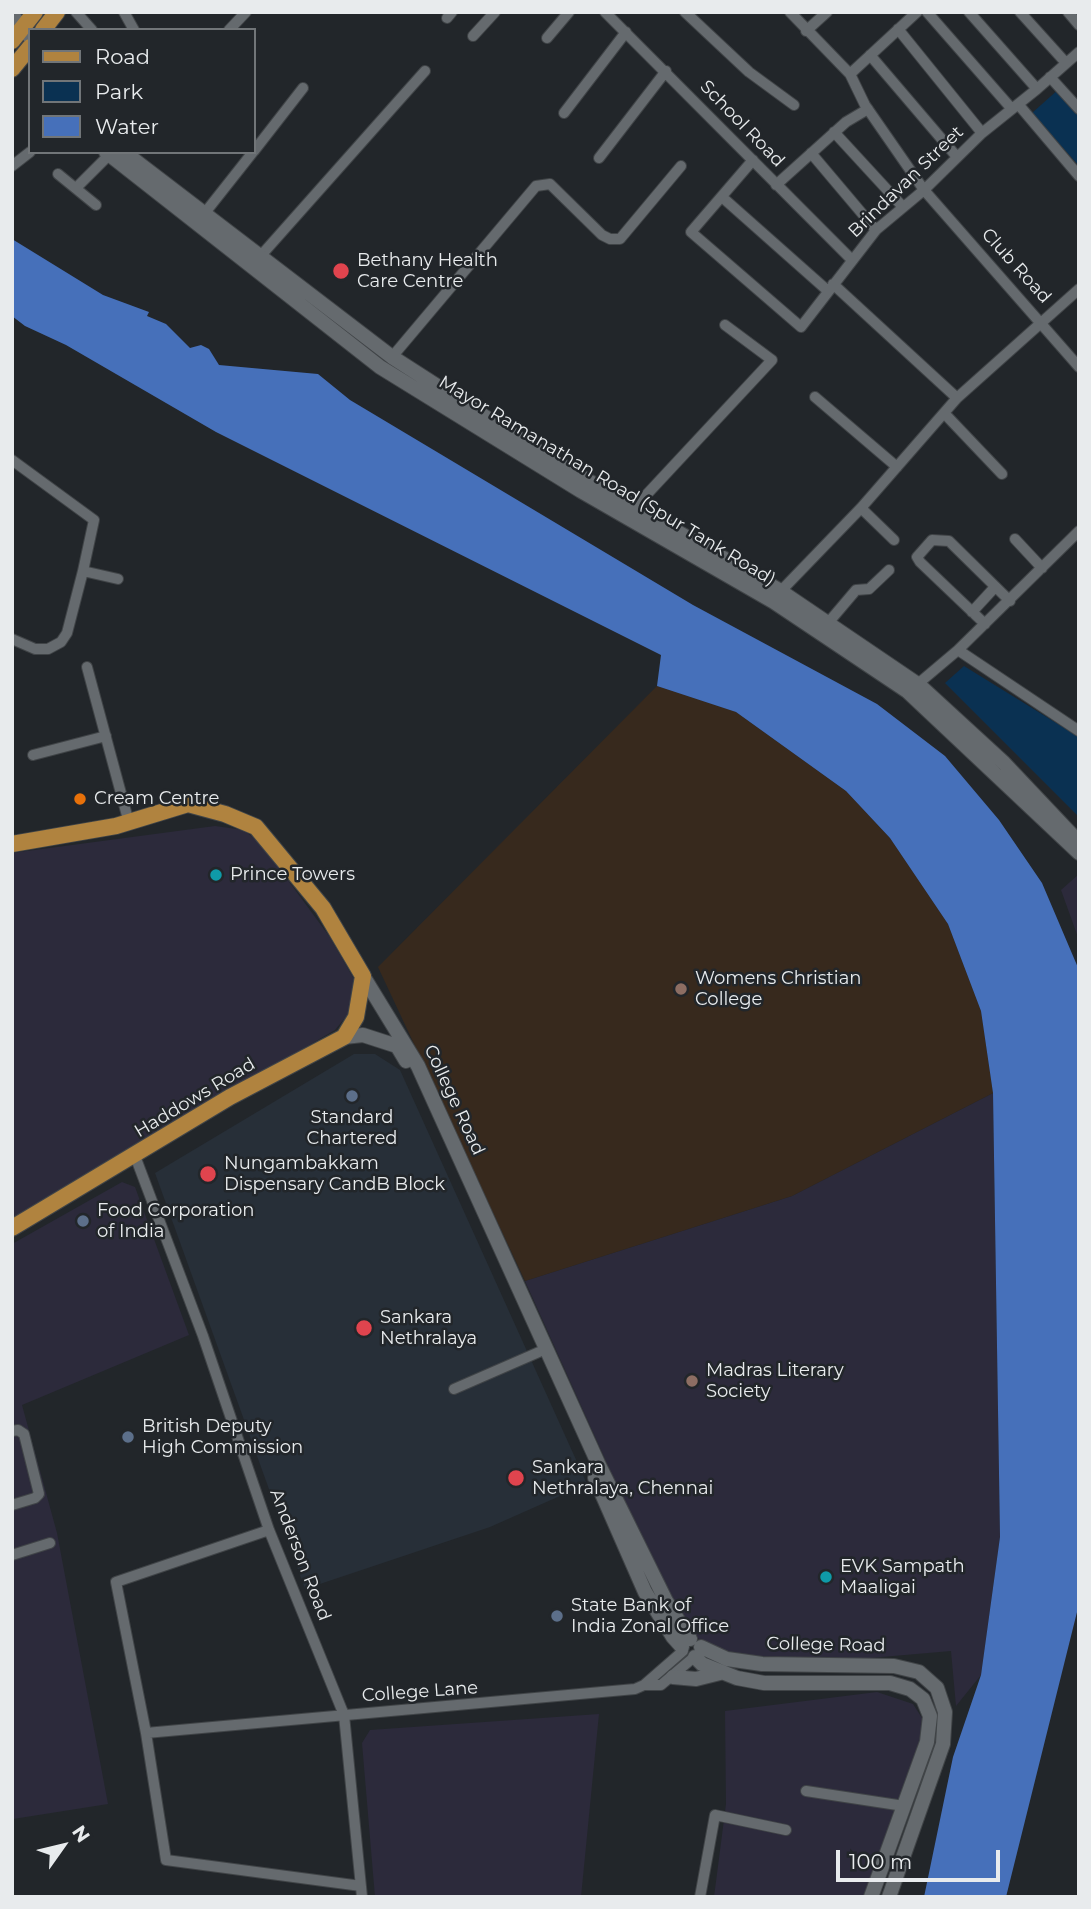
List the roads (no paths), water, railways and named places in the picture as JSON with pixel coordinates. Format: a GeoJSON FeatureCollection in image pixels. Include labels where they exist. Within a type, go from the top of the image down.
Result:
{"type":"FeatureCollection","features":[{"type":"Feature","properties":{"kind":"main road"},"geometry":{"type":"LineString","coordinates":[[12,69],[20,34],[35,12]]}},
{"type":"Feature","properties":{"kind":"main road"},"geometry":{"type":"LineString","coordinates":[[45,28],[57,12]]}},
{"type":"Feature","properties":{"kind":"main road","name":"Mayor Ramanathan Road (Spur Tank Road)"},"geometry":{"type":"LineString","coordinates":[[108,154],[255,262],[392,357],[552,460],[635,507],[776,596],[913,688],[1079,853]]}},
{"type":"Feature","properties":{"kind":"main road","name":"Mayor Ramanathan Road (Spur Tank Road)"},"geometry":{"type":"LineString","coordinates":[[127,154],[204,214],[255,262],[380,367],[581,491],[828,623],[1004,763],[1079,842]]}},
{"type":"Feature","properties":{"kind":"main road","name":"College Road"},"geometry":{"type":"LineString","coordinates":[[12,844],[129,822],[188,804],[256,827],[323,908],[418,1066],[598,1463],[691,1650],[762,1664],[894,1665],[919,1672],[937,1688],[945,1712],[943,1744],[889,1897]]}},
{"type":"Feature","properties":{"kind":"main road"},"geometry":{"type":"LineString","coordinates":[[344,1037],[355,1017],[363,976]]}},
{"type":"Feature","properties":{"kind":"main road","name":"College Road"},"geometry":{"type":"LineString","coordinates":[[344,1037],[363,1035],[397,1046],[411,1069],[645,1592],[673,1637],[720,1673],[764,1682],[890,1683],[910,1689],[923,1699],[930,1716],[927,1742],[871,1897]]}},
{"type":"Feature","properties":{"kind":"main road","name":"Haddows Road"},"geometry":{"type":"LineString","coordinates":[[12,1228],[230,1097],[344,1037]]}},
{"type":"Feature","properties":{"kind":"main road"},"geometry":{"type":"LineString","coordinates":[[673,1677],[696,1679],[720,1673]]}},
{"type":"Feature","properties":{"kind":"street"},"geometry":{"type":"LineString","coordinates":[[76,12],[90,28]]}},
{"type":"Feature","properties":{"kind":"street"},"geometry":{"type":"LineString","coordinates":[[124,12],[133,28]]}},
{"type":"Feature","properties":{"kind":"street"},"geometry":{"type":"LineString","coordinates":[[231,28],[246,12]]}},
{"type":"Feature","properties":{"kind":"street"},"geometry":{"type":"LineString","coordinates":[[473,36],[495,12]]}},
{"type":"Feature","properties":{"kind":"street"},"geometry":{"type":"LineString","coordinates":[[547,38],[569,12]]}},
{"type":"Feature","properties":{"kind":"street","name":"School Road"},"geometry":{"type":"LineString","coordinates":[[605,12],[852,260]]}},
{"type":"Feature","properties":{"kind":"street"},"geometry":{"type":"LineString","coordinates":[[685,12],[750,72],[794,105]]}},
{"type":"Feature","properties":{"kind":"street","name":"Club Road"},"geometry":{"type":"LineString","coordinates":[[790,12],[850,74],[868,109],[924,190],[1079,367]]}},
{"type":"Feature","properties":{"kind":"street"},"geometry":{"type":"LineString","coordinates":[[850,74],[917,12]]}},
{"type":"Feature","properties":{"kind":"street"},"geometry":{"type":"LineString","coordinates":[[927,12],[1079,176]]}},
{"type":"Feature","properties":{"kind":"street"},"geometry":{"type":"LineString","coordinates":[[969,12],[1037,89]]}},
{"type":"Feature","properties":{"kind":"street"},"geometry":{"type":"LineString","coordinates":[[1020,12],[1066,63]]}},
{"type":"Feature","properties":{"kind":"street"},"geometry":{"type":"LineString","coordinates":[[1068,12],[1079,25]]}},
{"type":"Feature","properties":{"kind":"street"},"geometry":{"type":"LineString","coordinates":[[806,31],[825,13]]}},
{"type":"Feature","properties":{"kind":"street"},"geometry":{"type":"LineString","coordinates":[[898,29],[982,133]]}},
{"type":"Feature","properties":{"kind":"street"},"geometry":{"type":"LineString","coordinates":[[564,113],[626,32]]}},
{"type":"Feature","properties":{"kind":"street","name":"Brindavan Street"},"geometry":{"type":"LineString","coordinates":[[722,197],[691,232],[801,327],[876,230],[924,190],[982,133],[1079,52]]}},
{"type":"Feature","properties":{"kind":"street"},"geometry":{"type":"LineString","coordinates":[[870,55],[957,157]]}},
{"type":"Feature","properties":{"kind":"street"},"geometry":{"type":"LineString","coordinates":[[255,262],[425,71]]}},
{"type":"Feature","properties":{"kind":"street"},"geometry":{"type":"LineString","coordinates":[[599,158],[666,71]]}},
{"type":"Feature","properties":{"kind":"street"},"geometry":{"type":"LineString","coordinates":[[1050,77],[1079,109]]}},
{"type":"Feature","properties":{"kind":"street"},"geometry":{"type":"LineString","coordinates":[[256,148],[303,88]]}},
{"type":"Feature","properties":{"kind":"street"},"geometry":{"type":"LineString","coordinates":[[776,185],[834,132],[868,109]]}},
{"type":"Feature","properties":{"kind":"street"},"geometry":{"type":"LineString","coordinates":[[834,132],[903,207]]}},
{"type":"Feature","properties":{"kind":"street"},"geometry":{"type":"LineString","coordinates":[[811,153],[876,230]]}},
{"type":"Feature","properties":{"kind":"street"},"geometry":{"type":"LineString","coordinates":[[12,166],[28,154]]}},
{"type":"Feature","properties":{"kind":"street"},"geometry":{"type":"LineString","coordinates":[[76,188],[106,154]]}},
{"type":"Feature","properties":{"kind":"street"},"geometry":{"type":"LineString","coordinates":[[204,214],[251,154]]}},
{"type":"Feature","properties":{"kind":"street"},"geometry":{"type":"LineString","coordinates":[[753,160],[722,197],[831,287],[957,398]]}},
{"type":"Feature","properties":{"kind":"street"},"geometry":{"type":"LineString","coordinates":[[392,357],[536,186],[550,184],[603,235],[610,239],[620,239],[681,166]]}},
{"type":"Feature","properties":{"kind":"street"},"geometry":{"type":"LineString","coordinates":[[58,174],[96,205]]}},
{"type":"Feature","properties":{"kind":"street"},"geometry":{"type":"LineString","coordinates":[[776,596],[861,508],[957,398],[1079,289]]}},
{"type":"Feature","properties":{"kind":"street"},"geometry":{"type":"LineString","coordinates":[[635,507],[772,360],[725,325]]}},
{"type":"Feature","properties":{"kind":"street"},"geometry":{"type":"LineString","coordinates":[[815,397],[897,467]]}},
{"type":"Feature","properties":{"kind":"street"},"geometry":{"type":"LineString","coordinates":[[944,413],[1002,474]]}},
{"type":"Feature","properties":{"kind":"street"},"geometry":{"type":"LineString","coordinates":[[12,460],[94,520],[68,633],[61,642],[48,649],[35,649],[12,639]]}},
{"type":"Feature","properties":{"kind":"street"},"geometry":{"type":"LineString","coordinates":[[861,508],[894,540]]}},
{"type":"Feature","properties":{"kind":"street"},"geometry":{"type":"LineString","coordinates":[[913,688],[1010,601],[1075,535],[1079,548]]}},
{"type":"Feature","properties":{"kind":"street"},"geometry":{"type":"LineString","coordinates":[[1015,539],[1042,568]]}},
{"type":"Feature","properties":{"kind":"street"},"geometry":{"type":"LineString","coordinates":[[985,624],[924,568],[917,557],[920,551],[932,540],[949,541],[1010,601]]}},
{"type":"Feature","properties":{"kind":"street"},"geometry":{"type":"LineString","coordinates":[[828,623],[856,590],[869,589],[889,570]]}},
{"type":"Feature","properties":{"kind":"street"},"geometry":{"type":"LineString","coordinates":[[83,571],[118,579]]}},
{"type":"Feature","properties":{"kind":"street"},"geometry":{"type":"LineString","coordinates":[[972,612],[995,587]]}},
{"type":"Feature","properties":{"kind":"street"},"geometry":{"type":"LineString","coordinates":[[958,650],[1079,732]]}},
{"type":"Feature","properties":{"kind":"street"},"geometry":{"type":"LineString","coordinates":[[88,667],[129,822]]}},
{"type":"Feature","properties":{"kind":"street"},"geometry":{"type":"LineString","coordinates":[[33,755],[106,736]]}},
{"type":"Feature","properties":{"kind":"street","name":"Anderson Road"},"geometry":{"type":"LineString","coordinates":[[135,1156],[203,1336],[269,1530],[344,1715],[361,1891]]}},
{"type":"Feature","properties":{"kind":"street"},"geometry":{"type":"LineString","coordinates":[[454,1389],[539,1352]]}},
{"type":"Feature","properties":{"kind":"street"},"geometry":{"type":"LineString","coordinates":[[12,1431],[19,1430],[24,1433],[39,1494],[35,1498],[12,1505]]}},
{"type":"Feature","properties":{"kind":"street"},"geometry":{"type":"LineString","coordinates":[[269,1530],[116,1583],[146,1733],[166,1860],[361,1891]]}},
{"type":"Feature","properties":{"kind":"street"},"geometry":{"type":"LineString","coordinates":[[12,1555],[50,1544]]}},
{"type":"Feature","properties":{"kind":"street"},"geometry":{"type":"LineString","coordinates":[[673,1677],[691,1650]]}},
{"type":"Feature","properties":{"kind":"street"},"geometry":{"type":"LineString","coordinates":[[644,1685],[691,1650]]}},
{"type":"Feature","properties":{"kind":"street","name":"College Lane"},"geometry":{"type":"LineString","coordinates":[[146,1733],[513,1702],[661,1685],[673,1677]]}},
{"type":"Feature","properties":{"kind":"street"},"geometry":{"type":"LineString","coordinates":[[806,1791],[904,1806]]}},
{"type":"Feature","properties":{"kind":"street"},"geometry":{"type":"LineString","coordinates":[[700,1897],[715,1815],[786,1830]]}},
{"type":"Feature","properties":{"kind":"water"},"geometry":{"type":"Polygon","coordinates":[[[12,239],[103,295],[149,312],[147,316],[166,324],[190,348],[201,345],[209,349],[219,365],[318,374],[350,400],[693,605],[877,704],[945,756],[999,820],[1042,883],[1079,970],[1079,1604],[1006,1897],[924,1897],[953,1757],[981,1675],[1000,1537],[993,1093],[981,1011],[948,924],[890,838],[846,791],[736,712],[657,686],[661,655],[216,432],[66,345],[25,326],[12,316],[12,239]]]}},
{"type":"Feature","properties":{"kind":"place","name":"Bethany Health Care Centre"},"geometry":{"type":"Point","coordinates":[341,271]}},
{"type":"Feature","properties":{"kind":"place","name":"Cream Centre"},"geometry":{"type":"Point","coordinates":[80,799]}},
{"type":"Feature","properties":{"kind":"place","name":"Prince Towers"},"geometry":{"type":"Point","coordinates":[216,875]}},
{"type":"Feature","properties":{"kind":"place","name":"Womens Christian College"},"geometry":{"type":"Point","coordinates":[681,989]}},
{"type":"Feature","properties":{"kind":"place","name":"Standard Chartered"},"geometry":{"type":"Point","coordinates":[352,1096]}},
{"type":"Feature","properties":{"kind":"place","name":"Nungambakkam Dispensary CandB Block"},"geometry":{"type":"Point","coordinates":[208,1174]}},
{"type":"Feature","properties":{"kind":"place","name":"Food Corporation of India"},"geometry":{"type":"Point","coordinates":[83,1221]}},
{"type":"Feature","properties":{"kind":"place","name":"Sankara Nethralaya"},"geometry":{"type":"Point","coordinates":[364,1328]}},
{"type":"Feature","properties":{"kind":"place","name":"Madras Literary Society"},"geometry":{"type":"Point","coordinates":[692,1381]}},
{"type":"Feature","properties":{"kind":"place","name":"British Deputy High Commission"},"geometry":{"type":"Point","coordinates":[128,1437]}},
{"type":"Feature","properties":{"kind":"place","name":"Sankara Nethralaya, Chennai"},"geometry":{"type":"Point","coordinates":[516,1478]}},
{"type":"Feature","properties":{"kind":"place","name":"EVK Sampath Maaligai"},"geometry":{"type":"Point","coordinates":[826,1577]}},
{"type":"Feature","properties":{"kind":"place","name":"State Bank of India Zonal Office"},"geometry":{"type":"Point","coordinates":[557,1616]}}]}
